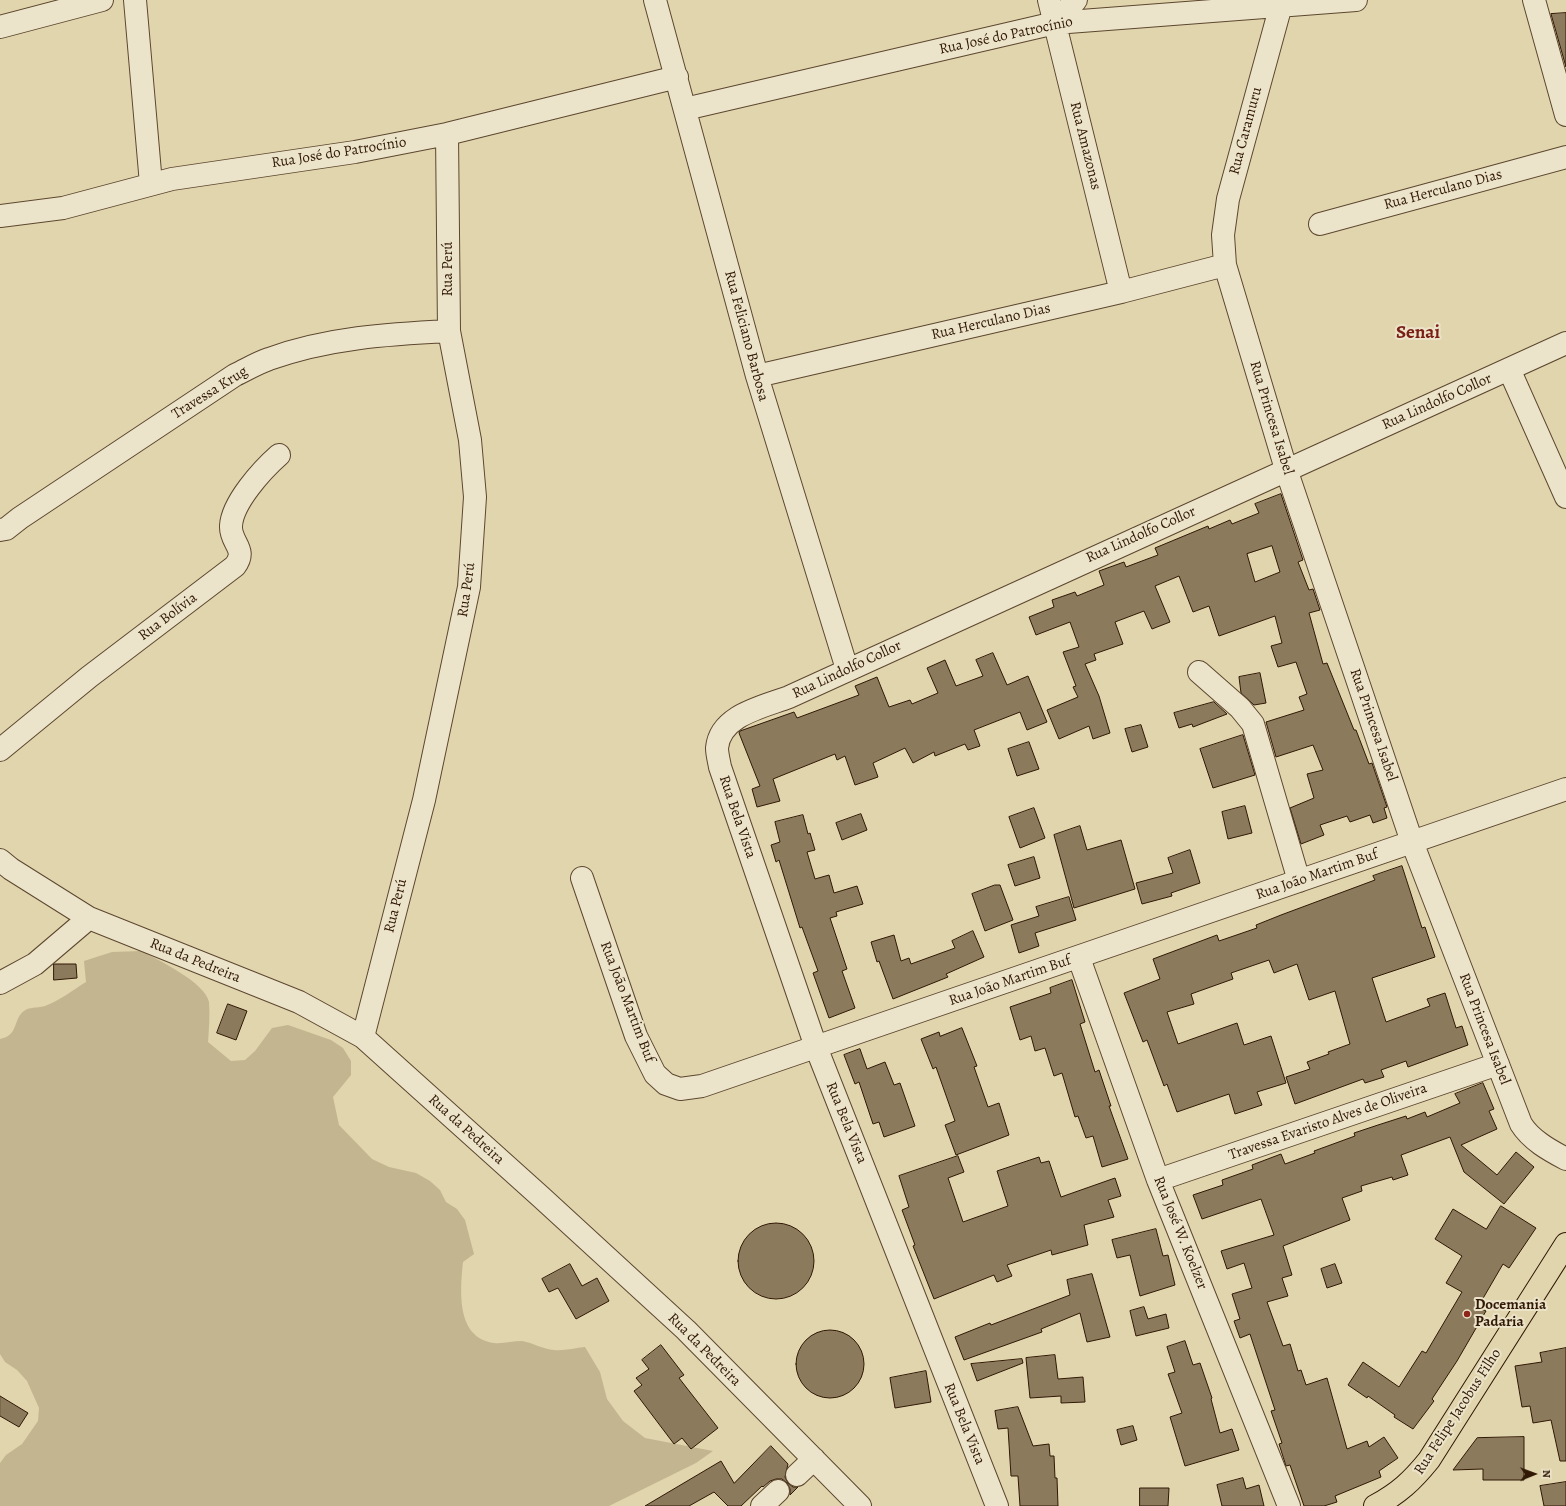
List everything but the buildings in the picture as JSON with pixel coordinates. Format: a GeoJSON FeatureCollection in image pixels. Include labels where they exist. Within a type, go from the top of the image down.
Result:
{"type":"FeatureCollection","features":[{"type":"Feature","properties":{"kind":"main road","name":"Rua Felipe Jacobus Filho"},"geometry":{"type":"LineString","coordinates":[[1375,1506],[1396,1494],[1413,1480],[1429,1460],[1566,1244]]}},
{"type":"Feature","properties":{"kind":"street"},"geometry":{"type":"LineString","coordinates":[[0,27],[102,0]]}},
{"type":"Feature","properties":{"kind":"street"},"geometry":{"type":"LineString","coordinates":[[135,0],[151,184]]}},
{"type":"Feature","properties":{"kind":"street","name":"Rua Feliciano Barbosa"},"geometry":{"type":"LineString","coordinates":[[655,0],[757,376],[847,669]]}},
{"type":"Feature","properties":{"kind":"street","name":"Rua Amazonas"},"geometry":{"type":"LineString","coordinates":[[1049,0],[1121,292]]}},
{"type":"Feature","properties":{"kind":"street"},"geometry":{"type":"LineString","coordinates":[[1055,23],[1076,0]]}},
{"type":"Feature","properties":{"kind":"street","name":"Rua José do Patrocínio"},"geometry":{"type":"LineString","coordinates":[[685,109],[1055,23],[1283,3],[1356,0]]}},
{"type":"Feature","properties":{"kind":"street"},"geometry":{"type":"LineString","coordinates":[[1534,0],[1566,114]]}},
{"type":"Feature","properties":{"kind":"street","name":"Rua Caramuru"},"geometry":{"type":"LineString","coordinates":[[1225,265],[1223,235],[1228,199],[1283,3]]}},
{"type":"Feature","properties":{"kind":"street","name":"Rua José do Patrocínio"},"geometry":{"type":"LineString","coordinates":[[0,216],[63,208],[172,179],[355,152],[447,134],[677,77]]}},
{"type":"Feature","properties":{"kind":"street","name":"Rua Perú"},"geometry":{"type":"LineString","coordinates":[[363,1038],[424,800],[469,587],[475,497],[470,440],[449,331],[447,134]]}},
{"type":"Feature","properties":{"kind":"street","name":"Rua Herculano Dias"},"geometry":{"type":"LineString","coordinates":[[1320,224],[1566,157]]}},
{"type":"Feature","properties":{"kind":"street","name":"Rua Herculano Dias"},"geometry":{"type":"LineString","coordinates":[[757,376],[1121,292],[1225,265]]}},
{"type":"Feature","properties":{"kind":"street","name":"Rua Princesa Isabel"},"geometry":{"type":"LineString","coordinates":[[1225,265],[1286,469],[1412,842],[1524,1129],[1550,1150],[1566,1159]]}},
{"type":"Feature","properties":{"kind":"street","name":"Travessa Krug"},"geometry":{"type":"LineString","coordinates":[[0,530],[6,529],[20,518],[235,375],[268,359],[336,341],[377,335],[449,331]]}},
{"type":"Feature","properties":{"kind":"street","name":"Rua Lindolfo Collor"},"geometry":{"type":"LineString","coordinates":[[721,733],[732,720],[1566,343]]}},
{"type":"Feature","properties":{"kind":"street"},"geometry":{"type":"LineString","coordinates":[[1509,369],[1566,498]]}},
{"type":"Feature","properties":{"kind":"street","name":"Rua Bolívia"},"geometry":{"type":"LineString","coordinates":[[0,750],[89,677],[235,566],[239,560],[240,553],[232,534],[231,526],[234,514],[252,481],[279,455]]}},
{"type":"Feature","properties":{"kind":"street"},"geometry":{"type":"LineString","coordinates":[[1199,672],[1240,708],[1254,724],[1299,881]]}},
{"type":"Feature","properties":{"kind":"street","name":"Rua Bela Vista"},"geometry":{"type":"LineString","coordinates":[[721,733],[717,749],[720,767],[816,1047],[997,1506]]}},
{"type":"Feature","properties":{"kind":"street","name":"Rua João Martim Buf"},"geometry":{"type":"LineString","coordinates":[[582,878],[636,1036],[655,1074],[666,1084],[680,1089],[702,1086],[1079,958],[1566,789]]}},
{"type":"Feature","properties":{"kind":"street","name":"Rua da Pedreira"},"geometry":{"type":"LineString","coordinates":[[0,860],[11,869],[89,918],[299,1002],[363,1038],[535,1191],[686,1330],[860,1506]]}},
{"type":"Feature","properties":{"kind":"street"},"geometry":{"type":"LineString","coordinates":[[0,983],[35,964],[89,918]]}},
{"type":"Feature","properties":{"kind":"street","name":"Rua José W. Koelzer"},"geometry":{"type":"LineString","coordinates":[[1079,958],[1158,1180],[1289,1506]]}},
{"type":"Feature","properties":{"kind":"street","name":"Travessa Evaristo Alves de Oliveira"},"geometry":{"type":"LineString","coordinates":[[1158,1180],[1498,1064]]}},
{"type":"Feature","properties":{"kind":"street"},"geometry":{"type":"LineString","coordinates":[[797,1475],[814,1459]]}},
{"type":"Feature","properties":{"kind":"street"},"geometry":{"type":"LineString","coordinates":[[762,1506],[778,1491]]}},
{"type":"Feature","properties":{"kind":"shaded area"},"geometry":{"type":"Polygon","coordinates":[[[141,951],[180,972],[199,987],[206,995],[209,1002],[208,1042],[231,1061],[245,1060],[255,1051],[272,1028],[288,1025],[331,1040],[343,1048],[351,1061],[351,1075],[333,1097],[339,1125],[372,1159],[389,1167],[416,1173],[430,1181],[440,1190],[446,1202],[457,1209],[465,1220],[474,1254],[463,1262],[461,1299],[463,1312],[467,1323],[473,1332],[482,1339],[494,1343],[522,1341],[558,1350],[585,1347],[600,1372],[607,1399],[623,1421],[645,1438],[713,1451],[696,1463],[609,1506],[0,1506],[0,1463],[6,1455],[22,1444],[38,1421],[39,1408],[27,1381],[17,1370],[5,1362],[0,1354],[0,1039],[12,1032],[18,1018],[26,1010],[50,1004],[86,982],[84,961],[112,952],[141,951]]]}},
{"type":"Feature","properties":{"kind":"place","name":"Docemania Padaria"},"geometry":{"type":"Point","coordinates":[1467,1314]}},
{"type":"Feature","properties":{"kind":"district","name":"Senai"},"geometry":{"type":"Point","coordinates":[1418,333]}}]}
